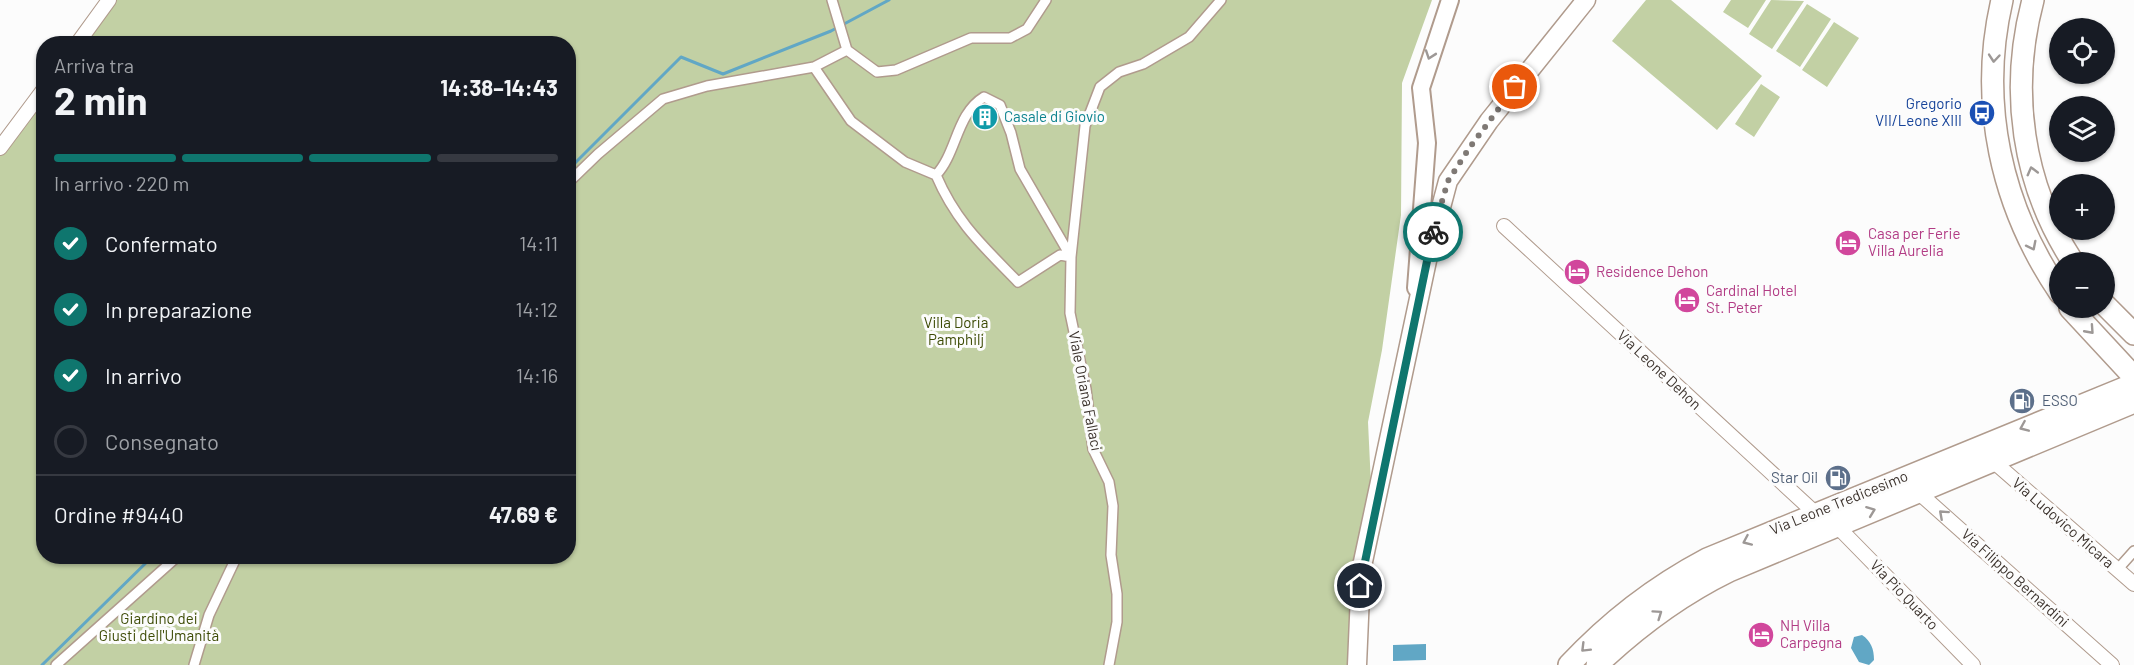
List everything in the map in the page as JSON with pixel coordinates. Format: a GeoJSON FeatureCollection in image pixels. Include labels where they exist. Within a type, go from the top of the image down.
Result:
{"type":"FeatureCollection","features":[{"type":"Feature","properties":{"kind":"main road"},"geometry":{"type":"LineString","coordinates":[[1357,665],[1361,571],[1435,225],[1448,181],[1489,121],[1587,0]]}},
{"type":"Feature","properties":{"kind":"main road"},"geometry":{"type":"LineString","coordinates":[[2002,0],[1992,83],[1994,121],[2001,165],[2025,233],[2049,274]]}},
{"type":"Feature","properties":{"kind":"main road"},"geometry":{"type":"LineString","coordinates":[[2033,0],[2021,60],[2021,109],[2025,140],[2041,200],[2067,252]]}},
{"type":"Feature","properties":{"kind":"main road"},"geometry":{"type":"LineString","coordinates":[[2115,315],[2134,334]]}},
{"type":"Feature","properties":{"kind":"main road"},"geometry":{"type":"LineString","coordinates":[[2079,318],[2134,377]]}},
{"type":"Feature","properties":{"kind":"main road"},"geometry":{"type":"LineString","coordinates":[[2110,352],[2109,376],[2101,406],[2134,417]]}},
{"type":"Feature","properties":{"kind":"main road","name":"Via Leone Tredicesimo"},"geometry":{"type":"LineString","coordinates":[[1597,665],[1637,630],[1693,590],[1749,561],[1993,461],[2101,406],[2134,384]]}},
{"type":"Feature","properties":{"kind":"main road","name":"Via Leone Tredicesimo"},"geometry":{"type":"LineString","coordinates":[[1569,665],[1621,615],[1677,576],[1724,551],[1815,513],[2101,406],[2134,402]]}},
{"type":"Feature","properties":{"kind":"street"},"geometry":{"type":"LineString","coordinates":[[83,36],[109,0]]}},
{"type":"Feature","properties":{"kind":"street"},"geometry":{"type":"LineString","coordinates":[[832,0],[847,50],[877,72],[896,70],[949,45],[971,38],[1010,38],[1027,28],[1044,4]]}},
{"type":"Feature","properties":{"kind":"street","name":"Viale Oriana Fallaci"},"geometry":{"type":"LineString","coordinates":[[1109,665],[1117,622],[1117,594],[1111,555],[1113,506],[1109,482],[1094,449],[1086,389],[1070,313],[1071,258],[1085,126],[1100,87],[1119,72],[1143,64],[1189,37],[1221,0]]}},
{"type":"Feature","properties":{"kind":"street"},"geometry":{"type":"LineString","coordinates":[[1448,181],[1434,172],[1427,143],[1422,84],[1450,0]]}},
{"type":"Feature","properties":{"kind":"street"},"geometry":{"type":"LineString","coordinates":[[576,175],[663,99],[707,86],[814,67],[847,50]]}},
{"type":"Feature","properties":{"kind":"street"},"geometry":{"type":"LineString","coordinates":[[814,67],[852,121],[905,162],[936,175],[948,203],[968,230],[1018,282],[1060,255],[1071,258]]}},
{"type":"Feature","properties":{"kind":"street"},"geometry":{"type":"LineString","coordinates":[[936,175],[943,167],[954,137],[976,102],[984,97],[1000,105],[1011,133],[1020,169],[1071,258]]}},
{"type":"Feature","properties":{"kind":"street"},"geometry":{"type":"LineString","coordinates":[[0,148],[36,100]]}},
{"type":"Feature","properties":{"kind":"street"},"geometry":{"type":"LineString","coordinates":[[1414,321],[1427,143]]}},
{"type":"Feature","properties":{"kind":"street","name":"Via Leone Dehon"},"geometry":{"type":"LineString","coordinates":[[1504,226],[1815,513]]}},
{"type":"Feature","properties":{"kind":"street","name":"Via Ludovico Micara"},"geometry":{"type":"LineString","coordinates":[[1993,461],[2134,584]]}},
{"type":"Feature","properties":{"kind":"street","name":"Via Filippo Bernardini"},"geometry":{"type":"LineString","coordinates":[[1918,492],[2112,665]]}},
{"type":"Feature","properties":{"kind":"street","name":"Via Pio Quarto"},"geometry":{"type":"LineString","coordinates":[[1836,525],[1973,665]]}},
{"type":"Feature","properties":{"kind":"street"},"geometry":{"type":"LineString","coordinates":[[2117,570],[2134,551]]}},
{"type":"Feature","properties":{"kind":"street"},"geometry":{"type":"LineString","coordinates":[[56,665],[169,564]]}},
{"type":"Feature","properties":{"kind":"street"},"geometry":{"type":"LineString","coordinates":[[194,665],[209,615],[233,564]]}},
{"type":"Feature","properties":{"kind":"green space","name":"Villa Doria Pamphilj"},"geometry":{"type":"Polygon","coordinates":[[[114,0],[1432,0],[1402,83],[1401,215],[1382,350],[1368,422],[1371,485],[1351,665],[0,665],[0,156],[36,106],[36,564],[576,564],[576,36],[87,36],[114,0]]]}},
{"type":"Feature","properties":{"kind":"green space"},"geometry":{"type":"Polygon","coordinates":[[[1646,0],[1671,0],[1762,76],[1717,130],[1612,41],[1646,0]]]}},
{"type":"Feature","properties":{"kind":"green space"},"geometry":{"type":"Polygon","coordinates":[[[1731,0],[1766,0],[1748,28],[1723,12],[1731,0]]]}},
{"type":"Feature","properties":{"kind":"green space"},"geometry":{"type":"Polygon","coordinates":[[[1771,0],[1804,1],[1772,49],[1749,34],[1771,0]]]}},
{"type":"Feature","properties":{"kind":"green space"},"geometry":{"type":"Polygon","coordinates":[[[1807,4],[1831,19],[1800,67],[1776,51],[1807,4]]]}},
{"type":"Feature","properties":{"kind":"green space"},"geometry":{"type":"Polygon","coordinates":[[[1834,22],[1859,38],[1827,87],[1802,70],[1834,22]]]}},
{"type":"Feature","properties":{"kind":"green space"},"geometry":{"type":"Polygon","coordinates":[[[1761,84],[1780,97],[1754,137],[1735,124],[1761,84]]]}},
{"type":"Feature","properties":{"kind":"water"},"geometry":{"type":"Polygon","coordinates":[[[1862,635],[1870,643],[1873,652],[1874,660],[1869,665],[1859,662],[1851,648],[1854,637],[1862,635]]]}},
{"type":"Feature","properties":{"kind":"water"},"geometry":{"type":"Polygon","coordinates":[[[1426,644],[1426,660],[1393,661],[1393,645],[1426,644]]]}},
{"type":"Feature","properties":{"kind":"waterway"},"geometry":{"type":"LineString","coordinates":[[576,162],[681,57],[723,74],[831,31],[889,0]]}},
{"type":"Feature","properties":{"kind":"waterway"},"geometry":{"type":"LineString","coordinates":[[42,665],[145,564]]}},
{"type":"Feature","properties":{"kind":"way so far"},"geometry":{"type":"LineString","coordinates":[[1433,232],[1448,181],[1470,147],[1515,87]]}},
{"type":"Feature","properties":{"kind":"place","name":"Gregorio VII/Leone XIII"},"geometry":{"type":"Point","coordinates":[1982,113]}},
{"type":"Feature","properties":{"kind":"place","name":"Casale di Giovio"},"geometry":{"type":"Point","coordinates":[985,117]}},
{"type":"Feature","properties":{"kind":"place","name":"Casa per Ferie Villa Aurelia"},"geometry":{"type":"Point","coordinates":[1848,243]}},
{"type":"Feature","properties":{"kind":"place","name":"Residence Dehon"},"geometry":{"type":"Point","coordinates":[1577,272]}},
{"type":"Feature","properties":{"kind":"place","name":"Cardinal Hotel St. Peter"},"geometry":{"type":"Point","coordinates":[1687,300]}},
{"type":"Feature","properties":{"kind":"place","name":"ESSO"},"geometry":{"type":"Point","coordinates":[2022,401]}},
{"type":"Feature","properties":{"kind":"place","name":"Star Oil"},"geometry":{"type":"Point","coordinates":[1838,478]}},
{"type":"Feature","properties":{"kind":"place","name":"NH Villa Carpegna"},"geometry":{"type":"Point","coordinates":[1761,635]}},
{"type":"Feature","properties":{"kind":"route"},"geometry":{"type":"LineString","coordinates":[[1360,586],[1361,571],[1433,232]]}},
{"type":"Feature","properties":{"kind":"park label","name":"Giardino dei Giusti dell'Umanità"},"geometry":{"type":"Point","coordinates":[159,628]}}]}
